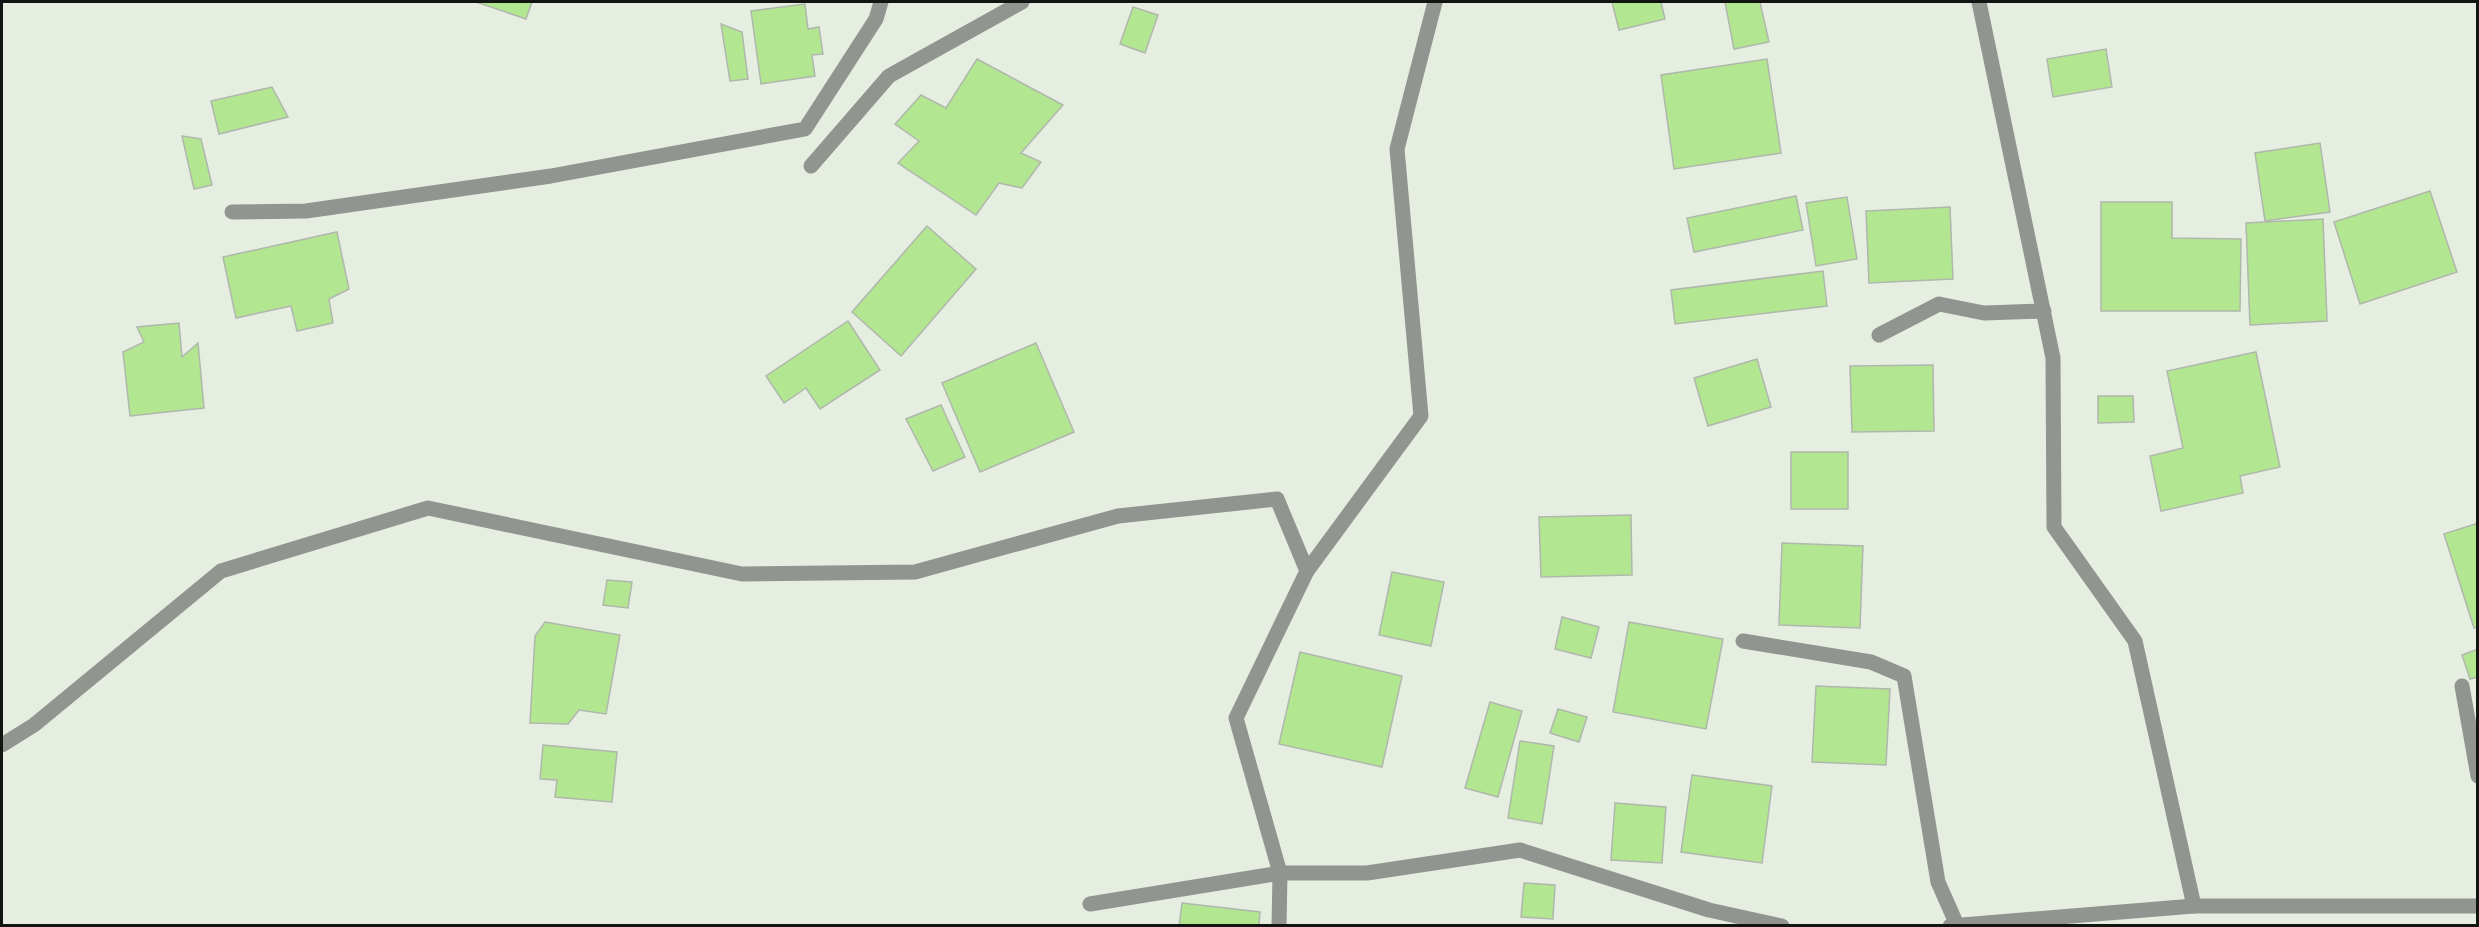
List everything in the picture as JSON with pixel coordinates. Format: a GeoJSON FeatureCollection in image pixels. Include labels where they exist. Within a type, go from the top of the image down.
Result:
{"type":"FeatureCollection","features":[{"type":"Feature","properties":{"kind":"street"},"geometry":{"type":"LineString","coordinates":[[232,212],[306,211],[551,176],[805,129],[876,20],[881,2]]}},
{"type":"Feature","properties":{"kind":"street"},"geometry":{"type":"LineString","coordinates":[[811,166],[889,76],[1022,2]]}},
{"type":"Feature","properties":{"kind":"street"},"geometry":{"type":"LineString","coordinates":[[1278,926],[1280,873],[1236,718],[1307,571],[1421,416],[1397,149],[1435,2]]}},
{"type":"Feature","properties":{"kind":"street"},"geometry":{"type":"LineString","coordinates":[[1979,2],[2053,358],[2054,527],[2135,642],[2194,906]]}},
{"type":"Feature","properties":{"kind":"street"},"geometry":{"type":"LineString","coordinates":[[1879,335],[1940,304],[1984,313],[2044,311]]}},
{"type":"Feature","properties":{"kind":"street"},"geometry":{"type":"LineString","coordinates":[[2,745],[34,725],[221,571],[428,508],[742,574],[915,572],[1118,516],[1276,499],[1307,571]]}},
{"type":"Feature","properties":{"kind":"street"},"geometry":{"type":"LineString","coordinates":[[1743,641],[1871,662],[1904,676],[1938,882],[1957,925]]}},
{"type":"Feature","properties":{"kind":"street"},"geometry":{"type":"LineString","coordinates":[[2462,686],[2478,776]]}},
{"type":"Feature","properties":{"kind":"street"},"geometry":{"type":"LineString","coordinates":[[1090,904],[1280,873],[1367,873],[1520,850],[1709,910],[1782,926]]}},
{"type":"Feature","properties":{"kind":"street"},"geometry":{"type":"LineString","coordinates":[[1950,926],[2015,923],[2194,906],[2478,906]]}},
{"type":"Feature","properties":{"kind":"building"},"geometry":{"type":"Polygon","coordinates":[[[476,2],[532,2],[526,19],[476,2]]]}},
{"type":"Feature","properties":{"kind":"building"},"geometry":{"type":"Polygon","coordinates":[[[1612,2],[1661,2],[1665,19],[1619,30],[1612,2]]]}},
{"type":"Feature","properties":{"kind":"building"},"geometry":{"type":"Polygon","coordinates":[[[1725,2],[1760,2],[1769,42],[1734,49],[1725,2]]]}},
{"type":"Feature","properties":{"kind":"building"},"geometry":{"type":"Polygon","coordinates":[[[805,4],[808,29],[819,27],[823,54],[812,55],[815,76],[761,84],[751,11],[805,4]]]}},
{"type":"Feature","properties":{"kind":"building"},"geometry":{"type":"Polygon","coordinates":[[[1133,7],[1158,15],[1145,53],[1120,44],[1133,7]]]}},
{"type":"Feature","properties":{"kind":"building"},"geometry":{"type":"Polygon","coordinates":[[[721,24],[742,32],[748,79],[730,81],[721,24]]]}},
{"type":"Feature","properties":{"kind":"building"},"geometry":{"type":"Polygon","coordinates":[[[2106,49],[2112,87],[2053,97],[2047,59],[2106,49]]]}},
{"type":"Feature","properties":{"kind":"building"},"geometry":{"type":"Polygon","coordinates":[[[977,59],[1063,105],[1021,153],[1041,162],[1022,188],[999,183],[976,215],[898,163],[919,141],[895,124],[921,95],[946,108],[977,59]]]}},
{"type":"Feature","properties":{"kind":"building"},"geometry":{"type":"Polygon","coordinates":[[[1767,59],[1781,153],[1674,169],[1661,75],[1767,59]]]}},
{"type":"Feature","properties":{"kind":"building"},"geometry":{"type":"Polygon","coordinates":[[[272,87],[288,117],[219,134],[211,101],[272,87]]]}},
{"type":"Feature","properties":{"kind":"building"},"geometry":{"type":"Polygon","coordinates":[[[182,136],[201,139],[212,185],[194,189],[182,136]]]}},
{"type":"Feature","properties":{"kind":"building"},"geometry":{"type":"Polygon","coordinates":[[[2320,143],[2330,212],[2265,221],[2255,153],[2320,143]]]}},
{"type":"Feature","properties":{"kind":"building"},"geometry":{"type":"Polygon","coordinates":[[[2430,191],[2457,272],[2360,304],[2334,222],[2430,191]]]}},
{"type":"Feature","properties":{"kind":"building"},"geometry":{"type":"Polygon","coordinates":[[[1796,196],[1803,230],[1694,252],[1687,218],[1796,196]]]}},
{"type":"Feature","properties":{"kind":"building"},"geometry":{"type":"Polygon","coordinates":[[[1847,197],[1857,259],[1816,266],[1806,203],[1847,197]]]}},
{"type":"Feature","properties":{"kind":"building"},"geometry":{"type":"Polygon","coordinates":[[[2101,202],[2172,202],[2172,238],[2241,239],[2240,311],[2101,311],[2101,202]]]}},
{"type":"Feature","properties":{"kind":"building"},"geometry":{"type":"Polygon","coordinates":[[[1950,207],[1953,279],[1869,283],[1866,211],[1950,207]]]}},
{"type":"Feature","properties":{"kind":"building"},"geometry":{"type":"Polygon","coordinates":[[[2323,219],[2327,321],[2250,325],[2246,223],[2323,219]]]}},
{"type":"Feature","properties":{"kind":"building"},"geometry":{"type":"Polygon","coordinates":[[[927,226],[976,269],[901,356],[852,312],[927,226]]]}},
{"type":"Feature","properties":{"kind":"building"},"geometry":{"type":"Polygon","coordinates":[[[337,232],[349,289],[329,299],[333,323],[297,331],[291,306],[236,318],[223,257],[337,232]]]}},
{"type":"Feature","properties":{"kind":"building"},"geometry":{"type":"Polygon","coordinates":[[[1823,271],[1827,306],[1675,324],[1671,290],[1823,271]]]}},
{"type":"Feature","properties":{"kind":"building"},"geometry":{"type":"Polygon","coordinates":[[[848,321],[880,370],[820,409],[806,388],[784,403],[766,376],[848,321]]]}},
{"type":"Feature","properties":{"kind":"building"},"geometry":{"type":"Polygon","coordinates":[[[179,323],[182,357],[198,343],[204,408],[130,416],[123,352],[144,342],[137,327],[179,323]]]}},
{"type":"Feature","properties":{"kind":"building"},"geometry":{"type":"Polygon","coordinates":[[[1036,343],[1074,432],[980,472],[942,383],[1036,343]]]}},
{"type":"Feature","properties":{"kind":"building"},"geometry":{"type":"Polygon","coordinates":[[[2256,352],[2280,467],[2240,476],[2243,493],[2161,511],[2150,456],[2183,448],[2167,371],[2256,352]]]}},
{"type":"Feature","properties":{"kind":"building"},"geometry":{"type":"Polygon","coordinates":[[[1757,359],[1771,407],[1708,426],[1694,378],[1757,359]]]}},
{"type":"Feature","properties":{"kind":"building"},"geometry":{"type":"Polygon","coordinates":[[[1933,365],[1934,431],[1852,432],[1850,366],[1933,365]]]}},
{"type":"Feature","properties":{"kind":"building"},"geometry":{"type":"Polygon","coordinates":[[[2098,396],[2133,396],[2134,422],[2098,423],[2098,396]]]}},
{"type":"Feature","properties":{"kind":"building"},"geometry":{"type":"Polygon","coordinates":[[[941,405],[965,457],[933,471],[906,419],[941,405]]]}},
{"type":"Feature","properties":{"kind":"building"},"geometry":{"type":"Polygon","coordinates":[[[1791,452],[1848,452],[1848,509],[1791,509],[1791,452]]]}},
{"type":"Feature","properties":{"kind":"building"},"geometry":{"type":"Polygon","coordinates":[[[1631,515],[1632,575],[1541,577],[1539,517],[1631,515]]]}},
{"type":"Feature","properties":{"kind":"building"},"geometry":{"type":"Polygon","coordinates":[[[2478,523],[2478,627],[2474,628],[2444,534],[2478,523]]]}},
{"type":"Feature","properties":{"kind":"building"},"geometry":{"type":"Polygon","coordinates":[[[1782,543],[1863,546],[1860,628],[1779,625],[1782,543]]]}},
{"type":"Feature","properties":{"kind":"building"},"geometry":{"type":"Polygon","coordinates":[[[1392,572],[1444,582],[1431,646],[1379,635],[1392,572]]]}},
{"type":"Feature","properties":{"kind":"building"},"geometry":{"type":"Polygon","coordinates":[[[607,580],[632,582],[628,608],[603,605],[607,580]]]}},
{"type":"Feature","properties":{"kind":"building"},"geometry":{"type":"Polygon","coordinates":[[[1562,617],[1599,627],[1591,658],[1555,649],[1562,617]]]}},
{"type":"Feature","properties":{"kind":"building"},"geometry":{"type":"Polygon","coordinates":[[[545,622],[620,635],[606,714],[579,710],[568,724],[530,723],[535,636],[545,622]]]}},
{"type":"Feature","properties":{"kind":"building"},"geometry":{"type":"Polygon","coordinates":[[[1629,622],[1723,639],[1706,729],[1613,712],[1629,622]]]}},
{"type":"Feature","properties":{"kind":"building"},"geometry":{"type":"Polygon","coordinates":[[[2478,649],[2478,677],[2470,679],[2462,655],[2478,649]]]}},
{"type":"Feature","properties":{"kind":"building"},"geometry":{"type":"Polygon","coordinates":[[[1300,652],[1402,676],[1382,767],[1279,744],[1300,652]]]}},
{"type":"Feature","properties":{"kind":"building"},"geometry":{"type":"Polygon","coordinates":[[[1816,686],[1890,689],[1886,765],[1812,762],[1816,686]]]}},
{"type":"Feature","properties":{"kind":"building"},"geometry":{"type":"Polygon","coordinates":[[[1490,702],[1522,711],[1498,797],[1465,788],[1490,702]]]}},
{"type":"Feature","properties":{"kind":"building"},"geometry":{"type":"Polygon","coordinates":[[[1558,709],[1587,717],[1579,742],[1550,733],[1558,709]]]}},
{"type":"Feature","properties":{"kind":"building"},"geometry":{"type":"Polygon","coordinates":[[[1520,741],[1554,746],[1542,824],[1508,818],[1520,741]]]}},
{"type":"Feature","properties":{"kind":"building"},"geometry":{"type":"Polygon","coordinates":[[[543,745],[617,752],[612,802],[555,797],[557,780],[540,779],[543,745]]]}},
{"type":"Feature","properties":{"kind":"building"},"geometry":{"type":"Polygon","coordinates":[[[1692,775],[1772,786],[1762,863],[1681,852],[1692,775]]]}},
{"type":"Feature","properties":{"kind":"building"},"geometry":{"type":"Polygon","coordinates":[[[1615,803],[1666,807],[1662,863],[1611,860],[1615,803]]]}},
{"type":"Feature","properties":{"kind":"building"},"geometry":{"type":"Polygon","coordinates":[[[1524,883],[1555,885],[1553,919],[1521,917],[1524,883]]]}},
{"type":"Feature","properties":{"kind":"building"},"geometry":{"type":"Polygon","coordinates":[[[1182,903],[1260,912],[1259,926],[1179,926],[1182,903]]]}}]}
